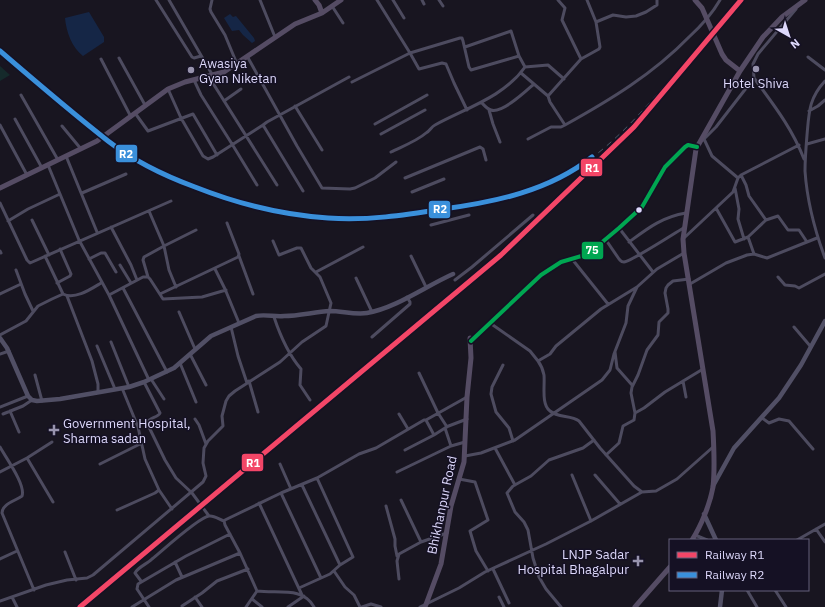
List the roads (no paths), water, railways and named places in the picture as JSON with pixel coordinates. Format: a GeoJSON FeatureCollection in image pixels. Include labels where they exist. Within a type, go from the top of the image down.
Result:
{"type":"FeatureCollection","features":[{"type":"Feature","properties":{"kind":"main road"},"geometry":{"type":"LineString","coordinates":[[315,0],[322,13]]}},
{"type":"Feature","properties":{"kind":"main road"},"geometry":{"type":"LineString","coordinates":[[0,188],[104,137],[168,89],[224,72],[295,24],[322,13],[340,0]]}},
{"type":"Feature","properties":{"kind":"main road"},"geometry":{"type":"LineString","coordinates":[[695,0],[702,8],[719,48],[726,60],[740,71]]}},
{"type":"Feature","properties":{"kind":"main road"},"geometry":{"type":"LineString","coordinates":[[693,538],[704,514],[713,488],[713,431],[683,239],[697,147],[740,71],[763,37],[774,24],[804,1]]}},
{"type":"Feature","properties":{"kind":"main road","name":"Bhikhanpur Road"},"geometry":{"type":"LineString","coordinates":[[426,605],[440,568],[451,506],[465,456],[467,397],[471,358],[470,339]]}},
{"type":"Feature","properties":{"kind":"main road"},"geometry":{"type":"LineString","coordinates":[[635,607],[669,568]]}},
{"type":"Feature","properties":{"kind":"street"},"geometry":{"type":"LineString","coordinates":[[156,0],[192,57],[194,58],[201,56]]}},
{"type":"Feature","properties":{"kind":"street"},"geometry":{"type":"LineString","coordinates":[[169,0],[201,56],[224,101],[278,185]]}},
{"type":"Feature","properties":{"kind":"street"},"geometry":{"type":"LineString","coordinates":[[212,0],[210,10],[225,35],[237,64]]}},
{"type":"Feature","properties":{"kind":"street"},"geometry":{"type":"LineString","coordinates":[[260,0],[275,38]]}},
{"type":"Feature","properties":{"kind":"street"},"geometry":{"type":"LineString","coordinates":[[378,0],[419,69],[442,63],[446,64],[466,110]]}},
{"type":"Feature","properties":{"kind":"street"},"geometry":{"type":"LineString","coordinates":[[392,0],[404,18]]}},
{"type":"Feature","properties":{"kind":"street"},"geometry":{"type":"LineString","coordinates":[[422,0],[424,4]]}},
{"type":"Feature","properties":{"kind":"street"},"geometry":{"type":"LineString","coordinates":[[439,0],[443,6]]}},
{"type":"Feature","properties":{"kind":"street"},"geometry":{"type":"LineString","coordinates":[[558,0],[565,8],[562,20],[581,59]]}},
{"type":"Feature","properties":{"kind":"street"},"geometry":{"type":"LineString","coordinates":[[548,96],[581,59],[599,49],[596,22],[587,0]]}},
{"type":"Feature","properties":{"kind":"street"},"geometry":{"type":"LineString","coordinates":[[596,22],[613,15],[626,17],[636,16],[657,6],[657,0]]}},
{"type":"Feature","properties":{"kind":"street"},"geometry":{"type":"LineString","coordinates":[[528,139],[551,127],[561,127],[565,125],[627,89],[671,55],[701,26],[720,0]]}},
{"type":"Feature","properties":{"kind":"street"},"geometry":{"type":"LineString","coordinates":[[804,1],[758,54],[753,64],[754,78],[784,117],[805,160]]}},
{"type":"Feature","properties":{"kind":"street"},"geometry":{"type":"LineString","coordinates":[[332,6],[343,23]]}},
{"type":"Feature","properties":{"kind":"street"},"geometry":{"type":"LineString","coordinates":[[465,47],[511,31],[519,56],[525,67]]}},
{"type":"Feature","properties":{"kind":"street"},"geometry":{"type":"LineString","coordinates":[[352,82],[410,54],[460,38],[463,40],[469,68],[472,70],[519,56]]}},
{"type":"Feature","properties":{"kind":"street"},"geometry":{"type":"LineString","coordinates":[[246,56],[279,115],[324,188],[355,188],[375,178],[396,162]]}},
{"type":"Feature","properties":{"kind":"street"},"geometry":{"type":"LineString","coordinates":[[808,57],[825,70]]}},
{"type":"Feature","properties":{"kind":"street"},"geometry":{"type":"LineString","coordinates":[[119,58],[145,106]]}},
{"type":"Feature","properties":{"kind":"street"},"geometry":{"type":"LineString","coordinates":[[101,59],[131,117]]}},
{"type":"Feature","properties":{"kind":"street"},"geometry":{"type":"LineString","coordinates":[[525,67],[548,65],[564,79]]}},
{"type":"Feature","properties":{"kind":"street"},"geometry":{"type":"LineString","coordinates":[[391,152],[426,133],[432,126],[466,110],[499,91],[521,73],[525,67]]}},
{"type":"Feature","properties":{"kind":"street"},"geometry":{"type":"LineString","coordinates":[[521,73],[548,96],[550,102],[565,125]]}},
{"type":"Feature","properties":{"kind":"street"},"geometry":{"type":"LineString","coordinates":[[168,89],[181,118],[203,156],[208,159],[217,155],[266,122],[349,77]]}},
{"type":"Feature","properties":{"kind":"street"},"geometry":{"type":"LineString","coordinates":[[738,178],[712,156],[702,140],[716,127],[754,78]]}},
{"type":"Feature","properties":{"kind":"street"},"geometry":{"type":"LineString","coordinates":[[194,80],[210,110],[257,185]]}},
{"type":"Feature","properties":{"kind":"street"},"geometry":{"type":"LineString","coordinates":[[825,81],[814,96],[809,111],[805,160],[807,186],[817,238],[825,258]]}},
{"type":"Feature","properties":{"kind":"street"},"geometry":{"type":"LineString","coordinates":[[489,110],[495,111],[505,107],[534,84]]}},
{"type":"Feature","properties":{"kind":"street"},"geometry":{"type":"LineString","coordinates":[[224,101],[241,89]]}},
{"type":"Feature","properties":{"kind":"street"},"geometry":{"type":"LineString","coordinates":[[20,95],[58,160]]}},
{"type":"Feature","properties":{"kind":"street"},"geometry":{"type":"LineString","coordinates":[[375,124],[428,95]]}},
{"type":"Feature","properties":{"kind":"street"},"geometry":{"type":"LineString","coordinates":[[809,111],[825,100]]}},
{"type":"Feature","properties":{"kind":"street"},"geometry":{"type":"LineString","coordinates":[[481,102],[489,110],[500,142]]}},
{"type":"Feature","properties":{"kind":"street"},"geometry":{"type":"LineString","coordinates":[[295,106],[322,150]]}},
{"type":"Feature","properties":{"kind":"street"},"geometry":{"type":"LineString","coordinates":[[381,134],[425,110]]}},
{"type":"Feature","properties":{"kind":"street"},"geometry":{"type":"LineString","coordinates":[[135,113],[148,131],[193,114],[217,155]]}},
{"type":"Feature","properties":{"kind":"street"},"geometry":{"type":"LineString","coordinates":[[15,119],[42,168]]}},
{"type":"Feature","properties":{"kind":"street"},"geometry":{"type":"LineString","coordinates":[[0,125],[27,175]]}},
{"type":"Feature","properties":{"kind":"street"},"geometry":{"type":"LineString","coordinates":[[263,125],[303,191]]}},
{"type":"Feature","properties":{"kind":"street"},"geometry":{"type":"LineString","coordinates":[[62,126],[81,149]]}},
{"type":"Feature","properties":{"kind":"street"},"geometry":{"type":"LineString","coordinates":[[807,144],[824,140],[825,145]]}},
{"type":"Feature","properties":{"kind":"street"},"geometry":{"type":"LineString","coordinates":[[683,239],[735,188],[738,178],[741,175],[799,145]]}},
{"type":"Feature","properties":{"kind":"street"},"geometry":{"type":"LineString","coordinates":[[470,339],[490,323],[541,275],[561,262],[588,254],[606,240],[642,207],[665,167],[686,146],[697,147]]}},
{"type":"Feature","properties":{"kind":"street"},"geometry":{"type":"LineString","coordinates":[[405,178],[480,147],[483,149],[486,160]]}},
{"type":"Feature","properties":{"kind":"street"},"geometry":{"type":"LineString","coordinates":[[66,156],[97,232]]}},
{"type":"Feature","properties":{"kind":"street"},"geometry":{"type":"LineString","coordinates":[[48,165],[79,240],[150,380],[164,399]]}},
{"type":"Feature","properties":{"kind":"street"},"geometry":{"type":"LineString","coordinates":[[82,193],[126,174]]}},
{"type":"Feature","properties":{"kind":"street"},"geometry":{"type":"LineString","coordinates":[[741,175],[749,196],[766,220]]}},
{"type":"Feature","properties":{"kind":"street"},"geometry":{"type":"LineString","coordinates":[[412,192],[444,179]]}},
{"type":"Feature","properties":{"kind":"street"},"geometry":{"type":"LineString","coordinates":[[735,188],[739,209],[738,219],[744,239]]}},
{"type":"Feature","properties":{"kind":"street"},"geometry":{"type":"LineString","coordinates":[[8,221],[28,209],[60,194]]}},
{"type":"Feature","properties":{"kind":"street"},"geometry":{"type":"LineString","coordinates":[[0,202],[28,262],[32,262],[97,232],[171,201]]}},
{"type":"Feature","properties":{"kind":"street"},"geometry":{"type":"LineString","coordinates":[[716,208],[735,242],[748,238],[766,220],[778,216],[788,230],[799,230],[807,242]]}},
{"type":"Feature","properties":{"kind":"street"},"geometry":{"type":"LineString","coordinates":[[149,211],[164,246],[169,270],[176,287]]}},
{"type":"Feature","properties":{"kind":"street"},"geometry":{"type":"LineString","coordinates":[[629,242],[658,221],[686,213]]}},
{"type":"Feature","properties":{"kind":"street"},"geometry":{"type":"LineString","coordinates":[[431,224],[469,215]]}},
{"type":"Feature","properties":{"kind":"street"},"geometry":{"type":"LineString","coordinates":[[455,280],[533,215]]}},
{"type":"Feature","properties":{"kind":"street"},"geometry":{"type":"LineString","coordinates":[[32,220],[57,283],[63,294],[68,296],[82,293],[101,283]]}},
{"type":"Feature","properties":{"kind":"street"},"geometry":{"type":"LineString","coordinates":[[227,223],[254,294]]}},
{"type":"Feature","properties":{"kind":"street"},"geometry":{"type":"LineString","coordinates":[[111,226],[131,265],[136,280]]}},
{"type":"Feature","properties":{"kind":"street"},"geometry":{"type":"LineString","coordinates":[[606,240],[622,262],[639,254],[685,226]]}},
{"type":"Feature","properties":{"kind":"street"},"geometry":{"type":"LineString","coordinates":[[619,228],[653,272]]}},
{"type":"Feature","properties":{"kind":"street"},"geometry":{"type":"LineString","coordinates":[[196,230],[164,246],[143,259],[148,277],[163,298],[198,298],[214,295],[226,290]]}},
{"type":"Feature","properties":{"kind":"street"},"geometry":{"type":"LineString","coordinates":[[748,238],[754,254]]}},
{"type":"Feature","properties":{"kind":"street"},"geometry":{"type":"LineString","coordinates":[[606,455],[619,443],[622,428],[634,420],[635,413],[631,393],[632,386],[638,375],[647,350],[658,335],[659,322],[668,313],[665,293],[668,285],[673,281],[689,282],[747,254],[754,254],[767,258],[817,238]]}},
{"type":"Feature","properties":{"kind":"street"},"geometry":{"type":"LineString","coordinates":[[0,601],[59,582],[87,578],[93,575],[192,493],[203,482],[206,476],[203,455],[206,444],[222,428],[222,413],[229,396],[280,362],[302,342],[326,326],[331,303],[316,272],[311,268],[301,248],[297,248],[279,256],[273,241]]}},
{"type":"Feature","properties":{"kind":"street"},"geometry":{"type":"LineString","coordinates":[[316,272],[363,247]]}},
{"type":"Feature","properties":{"kind":"street"},"geometry":{"type":"LineString","coordinates":[[57,283],[71,274],[60,249]]}},
{"type":"Feature","properties":{"kind":"street"},"geometry":{"type":"LineString","coordinates":[[89,259],[105,253],[116,272]]}},
{"type":"Feature","properties":{"kind":"street"},"geometry":{"type":"LineString","coordinates":[[538,361],[550,354],[556,346],[608,304],[636,287],[653,272],[684,253]]}},
{"type":"Feature","properties":{"kind":"street"},"geometry":{"type":"LineString","coordinates":[[160,294],[215,269],[239,256]]}},
{"type":"Feature","properties":{"kind":"street"},"geometry":{"type":"LineString","coordinates":[[411,256],[426,287]]}},
{"type":"Feature","properties":{"kind":"street"},"geometry":{"type":"LineString","coordinates":[[572,259],[608,304]]}},
{"type":"Feature","properties":{"kind":"street"},"geometry":{"type":"LineString","coordinates":[[120,264],[131,283]]}},
{"type":"Feature","properties":{"kind":"street"},"geometry":{"type":"LineString","coordinates":[[215,269],[226,290],[239,323]]}},
{"type":"Feature","properties":{"kind":"street"},"geometry":{"type":"LineString","coordinates":[[16,270],[33,311]]}},
{"type":"Feature","properties":{"kind":"street"},"geometry":{"type":"LineString","coordinates":[[0,407],[30,398],[42,401],[60,399],[129,387],[167,372],[180,363],[211,336],[231,326],[260,315],[274,317],[330,311],[372,312],[390,307],[453,274]]}},
{"type":"Feature","properties":{"kind":"street"},"geometry":{"type":"LineString","coordinates":[[778,277],[785,285],[800,288],[825,274]]}},
{"type":"Feature","properties":{"kind":"street"},"geometry":{"type":"LineString","coordinates":[[108,295],[136,280],[143,277],[148,277]]}},
{"type":"Feature","properties":{"kind":"street"},"geometry":{"type":"LineString","coordinates":[[356,278],[372,312]]}},
{"type":"Feature","properties":{"kind":"street"},"geometry":{"type":"LineString","coordinates":[[0,294],[21,284]]}},
{"type":"Feature","properties":{"kind":"street"},"geometry":{"type":"LineString","coordinates":[[465,456],[481,453],[513,441],[553,413],[560,410],[605,377],[610,370],[626,323],[628,306],[636,287]]}},
{"type":"Feature","properties":{"kind":"street"},"geometry":{"type":"LineString","coordinates":[[123,288],[167,372]]}},
{"type":"Feature","properties":{"kind":"street"},"geometry":{"type":"LineString","coordinates":[[0,335],[26,321],[38,306],[63,294]]}},
{"type":"Feature","properties":{"kind":"street"},"geometry":{"type":"LineString","coordinates":[[68,296],[92,360],[98,384],[98,392]]}},
{"type":"Feature","properties":{"kind":"street"},"geometry":{"type":"LineString","coordinates":[[372,337],[410,304],[407,297]]}},
{"type":"Feature","properties":{"kind":"street"},"geometry":{"type":"LineString","coordinates":[[178,312],[195,349]]}},
{"type":"Feature","properties":{"kind":"street"},"geometry":{"type":"LineString","coordinates":[[274,317],[290,354],[301,369],[300,385],[310,400]]}},
{"type":"Feature","properties":{"kind":"street"},"geometry":{"type":"LineString","coordinates":[[713,488],[734,448],[779,398],[825,322]]}},
{"type":"Feature","properties":{"kind":"street"},"geometry":{"type":"LineString","coordinates":[[490,323],[530,351],[538,361],[544,376],[545,403],[547,409],[553,413],[576,419],[582,424],[606,455],[634,486],[642,492]]}},
{"type":"Feature","properties":{"kind":"street"},"geometry":{"type":"LineString","coordinates":[[231,326],[238,356],[258,412]]}},
{"type":"Feature","properties":{"kind":"street"},"geometry":{"type":"LineString","coordinates":[[794,327],[811,347]]}},
{"type":"Feature","properties":{"kind":"street"},"geometry":{"type":"LineString","coordinates":[[0,338],[9,351],[30,398]]}},
{"type":"Feature","properties":{"kind":"street"},"geometry":{"type":"LineString","coordinates":[[111,342],[129,387]]}},
{"type":"Feature","properties":{"kind":"street"},"geometry":{"type":"LineString","coordinates":[[97,346],[114,389]]}},
{"type":"Feature","properties":{"kind":"street"},"geometry":{"type":"LineString","coordinates":[[0,354],[9,351]]}},
{"type":"Feature","properties":{"kind":"street"},"geometry":{"type":"LineString","coordinates":[[615,352],[617,368],[632,386]]}},
{"type":"Feature","properties":{"kind":"street"},"geometry":{"type":"LineString","coordinates":[[190,354],[206,385]]}},
{"type":"Feature","properties":{"kind":"street"},"geometry":{"type":"LineString","coordinates":[[180,363],[196,402]]}},
{"type":"Feature","properties":{"kind":"street"},"geometry":{"type":"LineString","coordinates":[[503,365],[492,387],[491,394],[496,412],[509,428],[513,441]]}},
{"type":"Feature","properties":{"kind":"street"},"geometry":{"type":"LineString","coordinates":[[635,413],[665,392],[703,370]]}},
{"type":"Feature","properties":{"kind":"street"},"geometry":{"type":"LineString","coordinates":[[419,373],[446,428],[451,446]]}},
{"type":"Feature","properties":{"kind":"street"},"geometry":{"type":"LineString","coordinates":[[35,375],[42,401]]}},
{"type":"Feature","properties":{"kind":"street"},"geometry":{"type":"LineString","coordinates":[[683,381],[686,398]]}},
{"type":"Feature","properties":{"kind":"street"},"geometry":{"type":"LineString","coordinates":[[144,382],[160,413],[147,422],[165,460],[176,478],[192,493],[209,516],[224,522],[240,552],[257,591]]}},
{"type":"Feature","properties":{"kind":"street"},"geometry":{"type":"LineString","coordinates":[[122,388],[138,427],[145,459],[159,490],[172,509]]}},
{"type":"Feature","properties":{"kind":"street"},"geometry":{"type":"LineString","coordinates":[[224,522],[281,492],[317,478],[359,454],[383,445],[408,429],[467,397]]}},
{"type":"Feature","properties":{"kind":"street"},"geometry":{"type":"LineString","coordinates":[[3,414],[23,406],[30,398]]}},
{"type":"Feature","properties":{"kind":"street"},"geometry":{"type":"LineString","coordinates":[[10,411],[19,432]]}},
{"type":"Feature","properties":{"kind":"street"},"geometry":{"type":"LineString","coordinates":[[399,414],[408,429]]}},
{"type":"Feature","properties":{"kind":"street"},"geometry":{"type":"LineString","coordinates":[[762,418],[769,423],[779,419],[789,421],[813,449]]}},
{"type":"Feature","properties":{"kind":"street"},"geometry":{"type":"LineString","coordinates":[[195,419],[199,424],[206,444]]}},
{"type":"Feature","properties":{"kind":"street"},"geometry":{"type":"LineString","coordinates":[[405,450],[466,419]]}},
{"type":"Feature","properties":{"kind":"street"},"geometry":{"type":"LineString","coordinates":[[426,420],[434,435]]}},
{"type":"Feature","properties":{"kind":"street"},"geometry":{"type":"LineString","coordinates":[[561,607],[546,589],[539,577],[526,524],[515,512],[507,493],[508,490],[531,476],[549,460],[583,448],[594,440]]}},
{"type":"Feature","properties":{"kind":"street"},"geometry":{"type":"LineString","coordinates":[[0,472],[27,458],[52,442]]}},
{"type":"Feature","properties":{"kind":"street"},"geometry":{"type":"LineString","coordinates":[[397,472],[451,446],[466,442]]}},
{"type":"Feature","properties":{"kind":"street"},"geometry":{"type":"LineString","coordinates":[[100,464],[142,443]]}},
{"type":"Feature","properties":{"kind":"street"},"geometry":{"type":"LineString","coordinates":[[0,447],[22,486],[23,494],[6,505],[1,512],[34,590]]}},
{"type":"Feature","properties":{"kind":"street"},"geometry":{"type":"LineString","coordinates":[[420,607],[459,588],[488,571],[591,521],[642,492],[656,491],[689,469],[713,447]]}},
{"type":"Feature","properties":{"kind":"street"},"geometry":{"type":"LineString","coordinates":[[495,448],[515,485]]}},
{"type":"Feature","properties":{"kind":"street"},"geometry":{"type":"LineString","coordinates":[[0,457],[4,455]]}},
{"type":"Feature","properties":{"kind":"street"},"geometry":{"type":"LineString","coordinates":[[27,458],[53,502]]}},
{"type":"Feature","properties":{"kind":"street"},"geometry":{"type":"LineString","coordinates":[[280,464],[292,489]]}},
{"type":"Feature","properties":{"kind":"street"},"geometry":{"type":"LineString","coordinates":[[595,475],[620,504]]}},
{"type":"Feature","properties":{"kind":"street"},"geometry":{"type":"LineString","coordinates":[[572,476],[591,521]]}},
{"type":"Feature","properties":{"kind":"street"},"geometry":{"type":"LineString","coordinates":[[299,588],[334,571],[340,565],[351,560],[353,556],[317,478]]}},
{"type":"Feature","properties":{"kind":"street"},"geometry":{"type":"LineString","coordinates":[[459,479],[475,482],[488,520],[470,531],[476,551],[488,571]]}},
{"type":"Feature","properties":{"kind":"street"},"geometry":{"type":"LineString","coordinates":[[302,485],[340,565]]}},
{"type":"Feature","properties":{"kind":"street"},"geometry":{"type":"LineString","coordinates":[[117,510],[159,490]]}},
{"type":"Feature","properties":{"kind":"street"},"geometry":{"type":"LineString","coordinates":[[281,492],[320,578]]}},
{"type":"Feature","properties":{"kind":"street"},"geometry":{"type":"LineString","coordinates":[[401,500],[421,542]]}},
{"type":"Feature","properties":{"kind":"street"},"geometry":{"type":"LineString","coordinates":[[259,503],[303,596]]}},
{"type":"Feature","properties":{"kind":"street"},"geometry":{"type":"LineString","coordinates":[[386,506],[395,539],[399,579]]}},
{"type":"Feature","properties":{"kind":"street"},"geometry":{"type":"LineString","coordinates":[[704,514],[716,539]]}},
{"type":"Feature","properties":{"kind":"street"},"geometry":{"type":"LineString","coordinates":[[141,581],[136,571],[147,564],[180,536],[209,516]]}},
{"type":"Feature","properties":{"kind":"street"},"geometry":{"type":"LineString","coordinates":[[799,539],[825,524]]}},
{"type":"Feature","properties":{"kind":"street"},"geometry":{"type":"LineString","coordinates":[[816,529],[825,542]]}},
{"type":"Feature","properties":{"kind":"street"},"geometry":{"type":"LineString","coordinates":[[397,556],[401,552],[421,542],[447,533]]}},
{"type":"Feature","properties":{"kind":"street"},"geometry":{"type":"LineString","coordinates":[[149,607],[136,587],[141,581],[230,534]]}},
{"type":"Feature","properties":{"kind":"street"},"geometry":{"type":"LineString","coordinates":[[0,560],[17,552]]}},
{"type":"Feature","properties":{"kind":"street"},"geometry":{"type":"LineString","coordinates":[[65,552],[76,580]]}},
{"type":"Feature","properties":{"kind":"street"},"geometry":{"type":"LineString","coordinates":[[132,607],[182,577],[240,552]]}},
{"type":"Feature","properties":{"kind":"street"},"geometry":{"type":"LineString","coordinates":[[175,562],[182,577]]}},
{"type":"Feature","properties":{"kind":"street"},"geometry":{"type":"LineString","coordinates":[[182,606],[219,580],[248,569]]}},
{"type":"Feature","properties":{"kind":"street"},"geometry":{"type":"LineString","coordinates":[[493,569],[509,603]]}},
{"type":"Feature","properties":{"kind":"street"},"geometry":{"type":"LineString","coordinates":[[334,571],[361,607],[371,604],[381,607]]}},
{"type":"Feature","properties":{"kind":"street"},"geometry":{"type":"LineString","coordinates":[[257,591],[294,593],[309,600],[314,607]]}},
{"type":"Feature","properties":{"kind":"street"},"geometry":{"type":"LineString","coordinates":[[246,607],[257,591]]}},
{"type":"Feature","properties":{"kind":"street"},"geometry":{"type":"LineString","coordinates":[[720,607],[722,591]]}},
{"type":"Feature","properties":{"kind":"street"},"geometry":{"type":"LineString","coordinates":[[748,591],[757,607]]}},
{"type":"Feature","properties":{"kind":"street"},"geometry":{"type":"LineString","coordinates":[[775,591],[786,607]]}},
{"type":"Feature","properties":{"kind":"street"},"geometry":{"type":"LineString","coordinates":[[288,607],[303,596]]}},
{"type":"Feature","properties":{"kind":"street"},"geometry":{"type":"LineString","coordinates":[[12,597],[17,607]]}},
{"type":"Feature","properties":{"kind":"street"},"geometry":{"type":"LineString","coordinates":[[195,597],[202,607]]}},
{"type":"Feature","properties":{"kind":"street"},"geometry":{"type":"LineString","coordinates":[[499,597],[504,607]]}},
{"type":"Feature","properties":{"kind":"street"},"geometry":{"type":"LineString","coordinates":[[252,599],[262,607]]}},
{"type":"Feature","properties":{"kind":"street"},"geometry":{"type":"LineString","coordinates":[[555,607],[558,604]]}},
{"type":"Feature","properties":{"kind":"water"},"geometry":{"type":"Polygon","coordinates":[[[89,12],[104,37],[104,42],[83,56],[79,53],[70,39],[65,18],[89,12]]]}},
{"type":"Feature","properties":{"kind":"water"},"geometry":{"type":"Polygon","coordinates":[[[230,14],[233,17],[236,16],[255,41],[252,43],[239,30],[232,31],[224,18],[230,14]]]}},
{"type":"Feature","properties":{"kind":"railway"},"geometry":{"type":"LineString","coordinates":[[0,51],[96,133],[135,159],[161,173],[215,196],[243,205],[301,216],[371,218],[439,210],[494,201],[547,185],[563,177],[607,146],[632,122],[737,0]]}},
{"type":"Feature","properties":{"kind":"rail line","name":"R1"},"geometry":{"type":"LineString","coordinates":[[80,607],[501,255],[634,127],[741,0]]}},
{"type":"Feature","properties":{"kind":"rail line","name":"R2"},"geometry":{"type":"LineString","coordinates":[[0,51],[94,130],[118,148],[139,161],[172,178],[227,199],[260,208],[311,217],[357,219],[400,215],[463,206],[482,203],[540,187],[575,169],[592,157]]}},
{"type":"Feature","properties":{"kind":"place","name":"Hotel Shiva"},"geometry":{"type":"Point","coordinates":[756,69]}},
{"type":"Feature","properties":{"kind":"place","name":"Awasiya Gyan Niketan"},"geometry":{"type":"Point","coordinates":[191,70]}},
{"type":"Feature","properties":{"kind":"place","name":"Government Hospital, Sharma sadan"},"geometry":{"type":"Point","coordinates":[54,430]}},
{"type":"Feature","properties":{"kind":"place","name":"LNJP Sadar Hospital Bhagalpur"},"geometry":{"type":"Point","coordinates":[638,561]}}]}
